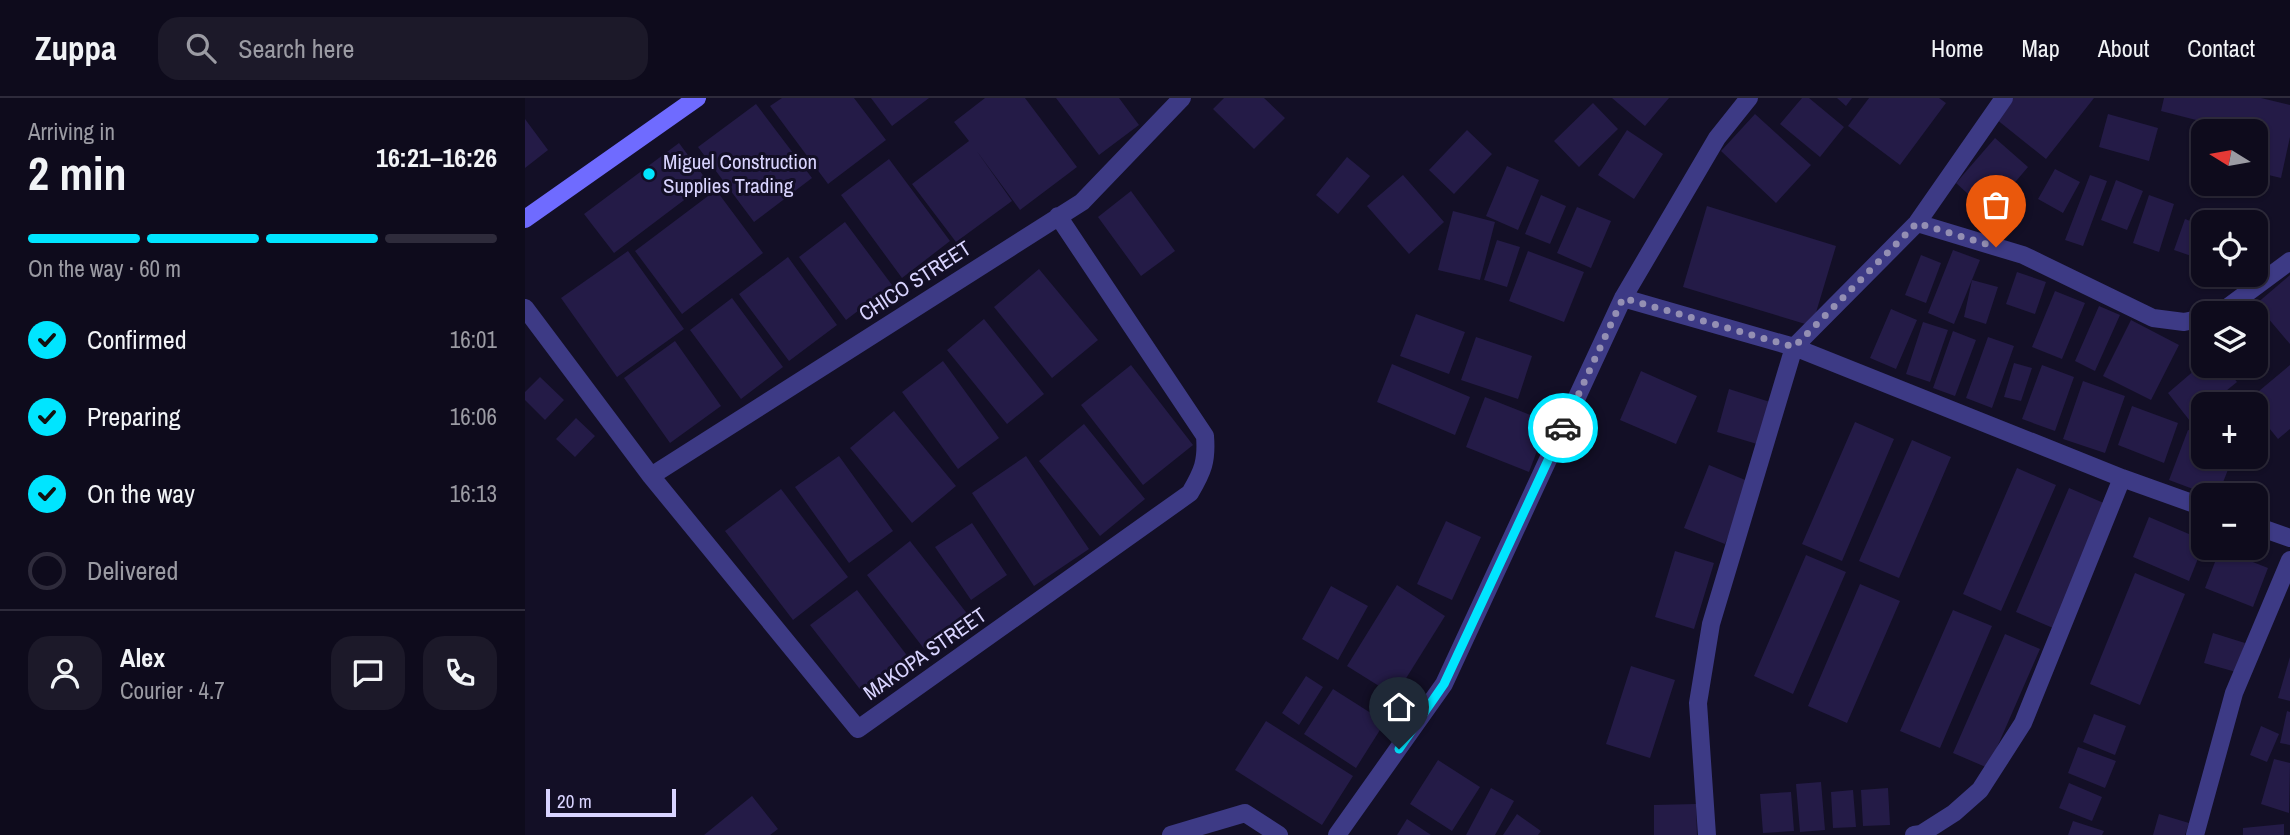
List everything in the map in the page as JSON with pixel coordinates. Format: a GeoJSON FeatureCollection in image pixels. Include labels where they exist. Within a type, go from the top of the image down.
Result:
{"type":"FeatureCollection","features":[{"type":"Feature","properties":{"kind":"street"},"geometry":{"type":"LineString","coordinates":[[525,219],[697,98]]}},
{"type":"Feature","properties":{"kind":"street","name":"CHICO STREET"},"geometry":{"type":"LineString","coordinates":[[651,476],[1082,202],[1182,98]]}},
{"type":"Feature","properties":{"kind":"street"},"geometry":{"type":"LineString","coordinates":[[1337,835],[1444,684],[1623,298],[1717,138],[1749,98]]}},
{"type":"Feature","properties":{"kind":"street"},"geometry":{"type":"LineString","coordinates":[[1707,835],[1698,703],[1711,624],[1794,347],[1917,223],[2004,98]]}},
{"type":"Feature","properties":{"kind":"street","name":"MAKOPA STREET"},"geometry":{"type":"LineString","coordinates":[[525,308],[651,476],[858,729],[1191,493],[1202,474],[1207,457],[1205,436],[1058,216]]}},
{"type":"Feature","properties":{"kind":"street"},"geometry":{"type":"LineString","coordinates":[[1917,223],[2023,255],[2153,318],[2191,321]]}},
{"type":"Feature","properties":{"kind":"street"},"geometry":{"type":"LineString","coordinates":[[2236,301],[2290,261]]}},
{"type":"Feature","properties":{"kind":"street"},"geometry":{"type":"LineString","coordinates":[[1623,298],[1794,347],[2122,478],[2191,503]]}},
{"type":"Feature","properties":{"kind":"street"},"geometry":{"type":"LineString","coordinates":[[1915,835],[1954,813],[1980,790],[2023,723],[2122,478]]}},
{"type":"Feature","properties":{"kind":"street"},"geometry":{"type":"LineString","coordinates":[[2268,530],[2290,538]]}},
{"type":"Feature","properties":{"kind":"street"},"geometry":{"type":"LineString","coordinates":[[2195,835],[2234,693],[2290,560]]}},
{"type":"Feature","properties":{"kind":"street"},"geometry":{"type":"LineString","coordinates":[[1171,835],[1245,813],[1279,835]]}},
{"type":"Feature","properties":{"kind":"building"},"geometry":{"type":"Polygon","coordinates":[[[782,98],[854,98],[886,140],[828,184],[770,106],[782,98]]]}},
{"type":"Feature","properties":{"kind":"building"},"geometry":{"type":"Polygon","coordinates":[[[871,98],[929,98],[892,126],[871,98]]]}},
{"type":"Feature","properties":{"kind":"building"},"geometry":{"type":"Polygon","coordinates":[[[985,98],[1025,98],[1077,167],[1020,210],[976,150],[1012,201],[956,242],[912,184],[969,141],[954,122],[985,98]]]}},
{"type":"Feature","properties":{"kind":"building"},"geometry":{"type":"Polygon","coordinates":[[[1056,98],[1119,98],[1139,125],[1099,155],[1056,98]]]}},
{"type":"Feature","properties":{"kind":"building"},"geometry":{"type":"Polygon","coordinates":[[[1224,98],[1264,98],[1285,118],[1254,149],[1213,109],[1224,98]]]}},
{"type":"Feature","properties":{"kind":"building"},"geometry":{"type":"Polygon","coordinates":[[[1612,98],[1669,98],[1645,126],[1612,98]]]}},
{"type":"Feature","properties":{"kind":"building"},"geometry":{"type":"Polygon","coordinates":[[[1802,98],[1809,98],[1844,127],[1820,157],[1780,124],[1802,98]]]}},
{"type":"Feature","properties":{"kind":"building"},"geometry":{"type":"Polygon","coordinates":[[[1837,98],[1852,98],[1846,106],[1837,98]]]}},
{"type":"Feature","properties":{"kind":"building"},"geometry":{"type":"Polygon","coordinates":[[[1869,98],[1939,98],[1946,103],[1900,165],[1848,126],[1869,98]]]}},
{"type":"Feature","properties":{"kind":"building"},"geometry":{"type":"Polygon","coordinates":[[[2013,98],[2094,98],[2046,159],[1996,119],[2013,98]]]}},
{"type":"Feature","properties":{"kind":"building"},"geometry":{"type":"Polygon","coordinates":[[[2164,98],[2261,98],[2290,105],[2290,137],[2281,178],[2268,175],[2268,119],[2192,119],[2161,111],[2164,98]]]}},
{"type":"Feature","properties":{"kind":"building"},"geometry":{"type":"Polygon","coordinates":[[[1593,103],[1618,129],[1579,167],[1554,141],[1593,103]]]}},
{"type":"Feature","properties":{"kind":"building"},"geometry":{"type":"Polygon","coordinates":[[[756,104],[812,178],[754,222],[698,147],[756,104]]]}},
{"type":"Feature","properties":{"kind":"building"},"geometry":{"type":"Polygon","coordinates":[[[1755,114],[1811,165],[1776,203],[1721,151],[1755,114]]]}},
{"type":"Feature","properties":{"kind":"building"},"geometry":{"type":"Polygon","coordinates":[[[2108,114],[2158,128],[2149,161],[2099,147],[2108,114]]]}},
{"type":"Feature","properties":{"kind":"building"},"geometry":{"type":"Polygon","coordinates":[[[525,119],[548,150],[525,168],[525,119]]]}},
{"type":"Feature","properties":{"kind":"building"},"geometry":{"type":"Polygon","coordinates":[[[1467,130],[1492,154],[1454,194],[1429,170],[1467,130]]]}},
{"type":"Feature","properties":{"kind":"building"},"geometry":{"type":"Polygon","coordinates":[[[1627,130],[1663,154],[1634,199],[1598,175],[1627,130]]]}},
{"type":"Feature","properties":{"kind":"building"},"geometry":{"type":"Polygon","coordinates":[[[1995,138],[2028,167],[1989,213],[1956,183],[1995,138]]]}},
{"type":"Feature","properties":{"kind":"building"},"geometry":{"type":"Polygon","coordinates":[[[679,143],[708,182],[614,253],[584,214],[679,143]]]}},
{"type":"Feature","properties":{"kind":"building"},"geometry":{"type":"Polygon","coordinates":[[[1347,157],[1370,176],[1338,214],[1316,195],[1347,157]]]}},
{"type":"Feature","properties":{"kind":"building"},"geometry":{"type":"Polygon","coordinates":[[[889,159],[950,241],[902,278],[841,195],[889,159]]]}},
{"type":"Feature","properties":{"kind":"building"},"geometry":{"type":"Polygon","coordinates":[[[1507,166],[1539,180],[1518,230],[1486,216],[1507,166]]]}},
{"type":"Feature","properties":{"kind":"building"},"geometry":{"type":"Polygon","coordinates":[[[2055,169],[2080,182],[2063,213],[2038,199],[2055,169]]]}},
{"type":"Feature","properties":{"kind":"building"},"geometry":{"type":"Polygon","coordinates":[[[1403,175],[1444,222],[1409,254],[1367,206],[1403,175]]]}},
{"type":"Feature","properties":{"kind":"building"},"geometry":{"type":"Polygon","coordinates":[[[2090,175],[2107,181],[2083,246],[2065,240],[2090,175]]]}},
{"type":"Feature","properties":{"kind":"building"},"geometry":{"type":"Polygon","coordinates":[[[2116,180],[2143,191],[2127,230],[2101,220],[2116,180]]]}},
{"type":"Feature","properties":{"kind":"building"},"geometry":{"type":"Polygon","coordinates":[[[716,190],[763,253],[682,314],[635,251],[716,190]]]}},
{"type":"Feature","properties":{"kind":"building"},"geometry":{"type":"Polygon","coordinates":[[[1131,191],[1175,251],[1141,276],[1098,217],[1131,191]]]}},
{"type":"Feature","properties":{"kind":"building"},"geometry":{"type":"Polygon","coordinates":[[[1541,195],[1566,206],[1550,244],[1525,234],[1541,195]]]}},
{"type":"Feature","properties":{"kind":"building"},"geometry":{"type":"Polygon","coordinates":[[[2149,195],[2174,204],[2159,252],[2133,243],[2149,195]]]}},
{"type":"Feature","properties":{"kind":"building"},"geometry":{"type":"Polygon","coordinates":[[[1707,206],[1836,246],[1812,326],[1683,287],[1707,206]]]}},
{"type":"Feature","properties":{"kind":"building"},"geometry":{"type":"Polygon","coordinates":[[[1577,207],[1611,221],[1591,268],[1557,253],[1577,207]]]}},
{"type":"Feature","properties":{"kind":"building"},"geometry":{"type":"Polygon","coordinates":[[[1453,211],[1495,222],[1480,280],[1438,270],[1453,211]]]}},
{"type":"Feature","properties":{"kind":"building"},"geometry":{"type":"Polygon","coordinates":[[[2185,219],[2191,221],[2191,256],[2174,250],[2185,219]]]}},
{"type":"Feature","properties":{"kind":"building"},"geometry":{"type":"Polygon","coordinates":[[[845,222],[892,285],[846,320],[799,257],[845,222]]]}},
{"type":"Feature","properties":{"kind":"building"},"geometry":{"type":"Polygon","coordinates":[[[1497,240],[1520,247],[1507,287],[1484,280],[1497,240]]]}},
{"type":"Feature","properties":{"kind":"building"},"geometry":{"type":"Polygon","coordinates":[[[1953,250],[1980,260],[1954,324],[1928,313],[1953,250]]]}},
{"type":"Feature","properties":{"kind":"building"},"geometry":{"type":"Polygon","coordinates":[[[628,251],[684,329],[617,377],[561,298],[628,251]]]}},
{"type":"Feature","properties":{"kind":"building"},"geometry":{"type":"Polygon","coordinates":[[[1528,251],[1584,272],[1564,322],[1509,301],[1528,251]]]}},
{"type":"Feature","properties":{"kind":"building"},"geometry":{"type":"Polygon","coordinates":[[[1921,255],[1941,263],[1926,303],[1905,295],[1921,255]]]}},
{"type":"Feature","properties":{"kind":"building"},"geometry":{"type":"Polygon","coordinates":[[[788,257],[837,325],[789,361],[739,294],[788,257]]]}},
{"type":"Feature","properties":{"kind":"building"},"geometry":{"type":"Polygon","coordinates":[[[1039,269],[1098,340],[1052,378],[994,307],[1039,269]]]}},
{"type":"Feature","properties":{"kind":"building"},"geometry":{"type":"Polygon","coordinates":[[[2017,272],[2046,282],[2035,314],[2006,304],[2017,272]]]}},
{"type":"Feature","properties":{"kind":"building"},"geometry":{"type":"Polygon","coordinates":[[[2290,275],[2290,344],[2268,318],[2268,301],[2260,301],[2290,275]]]}},
{"type":"Feature","properties":{"kind":"building"},"geometry":{"type":"Polygon","coordinates":[[[1972,280],[1998,287],[1986,324],[1964,317],[1972,280]]]}},
{"type":"Feature","properties":{"kind":"building"},"geometry":{"type":"Polygon","coordinates":[[[2055,291],[2085,303],[2062,359],[2032,347],[2055,291]]]}},
{"type":"Feature","properties":{"kind":"building"},"geometry":{"type":"Polygon","coordinates":[[[732,298],[783,367],[741,399],[690,330],[732,298]]]}},
{"type":"Feature","properties":{"kind":"building"},"geometry":{"type":"Polygon","coordinates":[[[2099,306],[2120,315],[2095,371],[2075,361],[2099,306]]]}},
{"type":"Feature","properties":{"kind":"building"},"geometry":{"type":"Polygon","coordinates":[[[1891,309],[1917,320],[1896,369],[1870,358],[1891,309]]]}},
{"type":"Feature","properties":{"kind":"building"},"geometry":{"type":"Polygon","coordinates":[[[1416,314],[1465,332],[1449,374],[1400,356],[1416,314]]]}},
{"type":"Feature","properties":{"kind":"building"},"geometry":{"type":"Polygon","coordinates":[[[984,319],[1044,394],[1007,424],[947,350],[984,319]]]}},
{"type":"Feature","properties":{"kind":"building"},"geometry":{"type":"Polygon","coordinates":[[[2131,320],[2179,345],[2151,400],[2103,376],[2131,320]]]}},
{"type":"Feature","properties":{"kind":"building"},"geometry":{"type":"Polygon","coordinates":[[[1923,322],[1948,330],[1930,382],[1906,374],[1923,322]]]}},
{"type":"Feature","properties":{"kind":"building"},"geometry":{"type":"Polygon","coordinates":[[[1953,331],[1976,340],[1955,396],[1933,388],[1953,331]]]}},
{"type":"Feature","properties":{"kind":"building"},"geometry":{"type":"Polygon","coordinates":[[[1476,337],[1532,356],[1518,399],[1461,380],[1476,337]]]}},
{"type":"Feature","properties":{"kind":"building"},"geometry":{"type":"Polygon","coordinates":[[[1988,337],[2014,346],[1992,408],[1966,398],[1988,337]]]}},
{"type":"Feature","properties":{"kind":"building"},"geometry":{"type":"Polygon","coordinates":[[[675,341],[721,406],[670,443],[624,378],[675,341]]]}},
{"type":"Feature","properties":{"kind":"building"},"geometry":{"type":"Polygon","coordinates":[[[943,361],[999,438],[958,469],[902,392],[943,361]]]}},
{"type":"Feature","properties":{"kind":"building"},"geometry":{"type":"Polygon","coordinates":[[[2014,363],[2032,368],[2021,401],[2004,397],[2014,363]]]}},
{"type":"Feature","properties":{"kind":"building"},"geometry":{"type":"Polygon","coordinates":[[[1392,364],[1470,397],[1455,435],[1377,402],[1392,364]]]}},
{"type":"Feature","properties":{"kind":"building"},"geometry":{"type":"Polygon","coordinates":[[[1131,365],[1193,445],[1143,485],[1081,405],[1131,365]]]}},
{"type":"Feature","properties":{"kind":"building"},"geometry":{"type":"Polygon","coordinates":[[[2042,365],[2074,377],[2055,431],[2022,419],[2042,365]]]}},
{"type":"Feature","properties":{"kind":"building"},"geometry":{"type":"Polygon","coordinates":[[[2290,365],[2290,429],[2278,439],[2268,427],[2268,392],[2258,392],[2290,365]]]}},
{"type":"Feature","properties":{"kind":"building"},"geometry":{"type":"Polygon","coordinates":[[[1641,371],[1697,396],[1676,444],[1620,420],[1641,371]]]}},
{"type":"Feature","properties":{"kind":"building"},"geometry":{"type":"Polygon","coordinates":[[[2191,373],[2191,378],[2234,378],[2237,382],[2225,392],[2191,392],[2190,421],[2168,393],[2191,373]]]}},
{"type":"Feature","properties":{"kind":"building"},"geometry":{"type":"Polygon","coordinates":[[[540,377],[564,400],[545,420],[525,400],[525,392],[540,377]]]}},
{"type":"Feature","properties":{"kind":"building"},"geometry":{"type":"Polygon","coordinates":[[[2083,381],[2125,396],[2105,453],[2063,439],[2083,381]]]}},
{"type":"Feature","properties":{"kind":"building"},"geometry":{"type":"Polygon","coordinates":[[[1729,389],[1770,402],[1757,444],[1717,432],[1729,389]]]}},
{"type":"Feature","properties":{"kind":"building"},"geometry":{"type":"Polygon","coordinates":[[[1485,397],[1548,422],[1529,472],[1466,447],[1485,397]]]}},
{"type":"Feature","properties":{"kind":"building"},"geometry":{"type":"Polygon","coordinates":[[[2132,406],[2178,423],[2164,463],[2118,445],[2132,406]]]}},
{"type":"Feature","properties":{"kind":"building"},"geometry":{"type":"Polygon","coordinates":[[[894,411],[956,486],[912,523],[850,448],[894,411]]]}},
{"type":"Feature","properties":{"kind":"building"},"geometry":{"type":"Polygon","coordinates":[[[576,418],[595,436],[575,457],[556,439],[576,418]]]}},
{"type":"Feature","properties":{"kind":"building"},"geometry":{"type":"Polygon","coordinates":[[[1855,422],[1894,439],[1842,561],[1802,544],[1855,422]]]}},
{"type":"Feature","properties":{"kind":"building"},"geometry":{"type":"Polygon","coordinates":[[[1084,424],[1145,499],[1100,536],[1039,461],[1084,424]]]}},
{"type":"Feature","properties":{"kind":"building"},"geometry":{"type":"Polygon","coordinates":[[[2188,430],[2191,431],[2191,469],[2228,469],[2223,483],[2191,483],[2191,488],[2169,480],[2188,430]]]}},
{"type":"Feature","properties":{"kind":"building"},"geometry":{"type":"Polygon","coordinates":[[[1912,440],[1951,457],[1899,578],[1859,561],[1912,440]]]}},
{"type":"Feature","properties":{"kind":"building"},"geometry":{"type":"Polygon","coordinates":[[[839,456],[893,531],[849,563],[795,487],[839,456]]]}},
{"type":"Feature","properties":{"kind":"building"},"geometry":{"type":"Polygon","coordinates":[[[1026,456],[1089,549],[1034,586],[972,493],[1026,456]]]}},
{"type":"Feature","properties":{"kind":"building"},"geometry":{"type":"Polygon","coordinates":[[[1709,465],[1750,482],[1725,544],[1684,528],[1709,465]]]}},
{"type":"Feature","properties":{"kind":"building"},"geometry":{"type":"Polygon","coordinates":[[[2017,468],[2056,485],[2001,611],[1963,594],[2017,468]]]}},
{"type":"Feature","properties":{"kind":"building"},"geometry":{"type":"Polygon","coordinates":[[[2069,488],[2106,504],[2053,628],[2016,612],[2069,488]]]}},
{"type":"Feature","properties":{"kind":"building"},"geometry":{"type":"Polygon","coordinates":[[[781,489],[848,577],[793,620],[725,531],[781,489]]]}},
{"type":"Feature","properties":{"kind":"building"},"geometry":{"type":"Polygon","coordinates":[[[2149,517],[2191,535],[2191,560],[2197,560],[2189,581],[2133,557],[2149,517]]]}},
{"type":"Feature","properties":{"kind":"building"},"geometry":{"type":"Polygon","coordinates":[[[1446,521],[1481,537],[1452,600],[1417,584],[1446,521]]]}},
{"type":"Feature","properties":{"kind":"building"},"geometry":{"type":"Polygon","coordinates":[[[972,523],[1007,575],[971,600],[935,547],[972,523]]]}},
{"type":"Feature","properties":{"kind":"building"},"geometry":{"type":"Polygon","coordinates":[[[910,541],[969,616],[925,650],[867,575],[910,541]]]}},
{"type":"Feature","properties":{"kind":"building"},"geometry":{"type":"Polygon","coordinates":[[[1675,551],[1714,563],[1694,629],[1655,617],[1675,551]]]}},
{"type":"Feature","properties":{"kind":"building"},"geometry":{"type":"Polygon","coordinates":[[[1806,555],[1846,572],[1793,694],[1754,676],[1806,555]]]}},
{"type":"Feature","properties":{"kind":"building"},"geometry":{"type":"Polygon","coordinates":[[[2216,560],[2248,560],[2268,568],[2253,607],[2205,588],[2216,560]]]}},
{"type":"Feature","properties":{"kind":"building"},"geometry":{"type":"Polygon","coordinates":[[[2135,573],[2185,594],[2140,705],[2090,684],[2135,573]]]}},
{"type":"Feature","properties":{"kind":"building"},"geometry":{"type":"Polygon","coordinates":[[[1860,584],[1900,601],[1847,723],[1808,706],[1860,584]]]}},
{"type":"Feature","properties":{"kind":"building"},"geometry":{"type":"Polygon","coordinates":[[[1397,585],[1445,616],[1395,696],[1347,666],[1397,585]]]}},
{"type":"Feature","properties":{"kind":"building"},"geometry":{"type":"Polygon","coordinates":[[[1331,586],[1368,606],[1338,660],[1302,639],[1331,586]]]}},
{"type":"Feature","properties":{"kind":"building"},"geometry":{"type":"Polygon","coordinates":[[[857,590],[912,662],[866,697],[810,625],[857,590]]]}},
{"type":"Feature","properties":{"kind":"building"},"geometry":{"type":"Polygon","coordinates":[[[1953,610],[1992,626],[1940,748],[1900,731],[1953,610]]]}},
{"type":"Feature","properties":{"kind":"building"},"geometry":{"type":"Polygon","coordinates":[[[2213,633],[2245,643],[2236,672],[2204,663],[2213,633]]]}},
{"type":"Feature","properties":{"kind":"building"},"geometry":{"type":"Polygon","coordinates":[[[2005,634],[2040,649],[1988,768],[1953,753],[2005,634]]]}},
{"type":"Feature","properties":{"kind":"building"},"geometry":{"type":"Polygon","coordinates":[[[2290,657],[2290,701],[2278,698],[2290,657]]]}},
{"type":"Feature","properties":{"kind":"building"},"geometry":{"type":"Polygon","coordinates":[[[1631,666],[1675,680],[1650,758],[1606,744],[1631,666]]]}},
{"type":"Feature","properties":{"kind":"building"},"geometry":{"type":"Polygon","coordinates":[[[1306,676],[1323,687],[1299,725],[1282,713],[1306,676]]]}},
{"type":"Feature","properties":{"kind":"building"},"geometry":{"type":"Polygon","coordinates":[[[1333,689],[1385,722],[1356,768],[1304,734],[1333,689]]]}},
{"type":"Feature","properties":{"kind":"building"},"geometry":{"type":"Polygon","coordinates":[[[2287,711],[2290,712],[2290,745],[2280,743],[2287,711]]]}},
{"type":"Feature","properties":{"kind":"building"},"geometry":{"type":"Polygon","coordinates":[[[2094,714],[2126,726],[2115,755],[2083,742],[2094,714]]]}},
{"type":"Feature","properties":{"kind":"building"},"geometry":{"type":"Polygon","coordinates":[[[1266,721],[1353,776],[1322,825],[1235,770],[1266,721]]]}},
{"type":"Feature","properties":{"kind":"building"},"geometry":{"type":"Polygon","coordinates":[[[2261,726],[2279,734],[2267,762],[2250,755],[2261,726]]]}},
{"type":"Feature","properties":{"kind":"building"},"geometry":{"type":"Polygon","coordinates":[[[2078,747],[2116,761],[2105,788],[2068,773],[2078,747]]]}},
{"type":"Feature","properties":{"kind":"building"},"geometry":{"type":"Polygon","coordinates":[[[2274,759],[2290,763],[2289,813],[2261,804],[2274,759]]]}},
{"type":"Feature","properties":{"kind":"building"},"geometry":{"type":"Polygon","coordinates":[[[1438,760],[1480,787],[1452,831],[1410,804],[1438,760]]]}},
{"type":"Feature","properties":{"kind":"building"},"geometry":{"type":"Polygon","coordinates":[[[1821,782],[1825,830],[1800,832],[1796,784],[1821,782]]]}},
{"type":"Feature","properties":{"kind":"building"},"geometry":{"type":"Polygon","coordinates":[[[2069,783],[2102,797],[2092,821],[2059,808],[2069,783]]]}},
{"type":"Feature","properties":{"kind":"building"},"geometry":{"type":"Polygon","coordinates":[[[1491,788],[1514,801],[1495,835],[1466,835],[1491,788]]]}},
{"type":"Feature","properties":{"kind":"building"},"geometry":{"type":"Polygon","coordinates":[[[1888,788],[1890,825],[1863,826],[1861,790],[1888,788]]]}},
{"type":"Feature","properties":{"kind":"building"},"geometry":{"type":"Polygon","coordinates":[[[1853,790],[1856,827],[1833,828],[1831,792],[1853,790]]]}},
{"type":"Feature","properties":{"kind":"building"},"geometry":{"type":"Polygon","coordinates":[[[1791,792],[1794,831],[1763,833],[1760,794],[1791,792]]]}},
{"type":"Feature","properties":{"kind":"building"},"geometry":{"type":"Polygon","coordinates":[[[752,796],[778,829],[770,835],[704,835],[752,796]]]}},
{"type":"Feature","properties":{"kind":"building"},"geometry":{"type":"Polygon","coordinates":[[[1696,804],[1697,835],[1654,835],[1654,805],[1696,804]]]}},
{"type":"Feature","properties":{"kind":"building"},"geometry":{"type":"Polygon","coordinates":[[[1517,814],[1541,831],[1538,835],[1503,835],[1517,814]]]}},
{"type":"Feature","properties":{"kind":"building"},"geometry":{"type":"Polygon","coordinates":[[[2159,814],[2189,823],[2185,835],[2153,835],[2159,814]]]}},
{"type":"Feature","properties":{"kind":"building"},"geometry":{"type":"Polygon","coordinates":[[[1407,819],[1431,835],[1397,835],[1407,819]]]}},
{"type":"Feature","properties":{"kind":"building"},"geometry":{"type":"Polygon","coordinates":[[[2073,821],[2104,831],[2102,835],[2068,835],[2073,821]]]}},
{"type":"Feature","properties":{"kind":"building"},"geometry":{"type":"Polygon","coordinates":[[[2284,824],[2284,835],[2243,835],[2243,828],[2284,824]]]}},
{"type":"Feature","properties":{"kind":"way so far"},"geometry":{"type":"LineString","coordinates":[[1563,428],[1623,298],[1794,347],[1917,223],[1996,247]]}},
{"type":"Feature","properties":{"kind":"place","name":"Miguel Construction Supplies Trading"},"geometry":{"type":"Point","coordinates":[649,174]}},
{"type":"Feature","properties":{"kind":"route"},"geometry":{"type":"LineString","coordinates":[[1399,749],[1444,684],[1563,428]]}}]}
